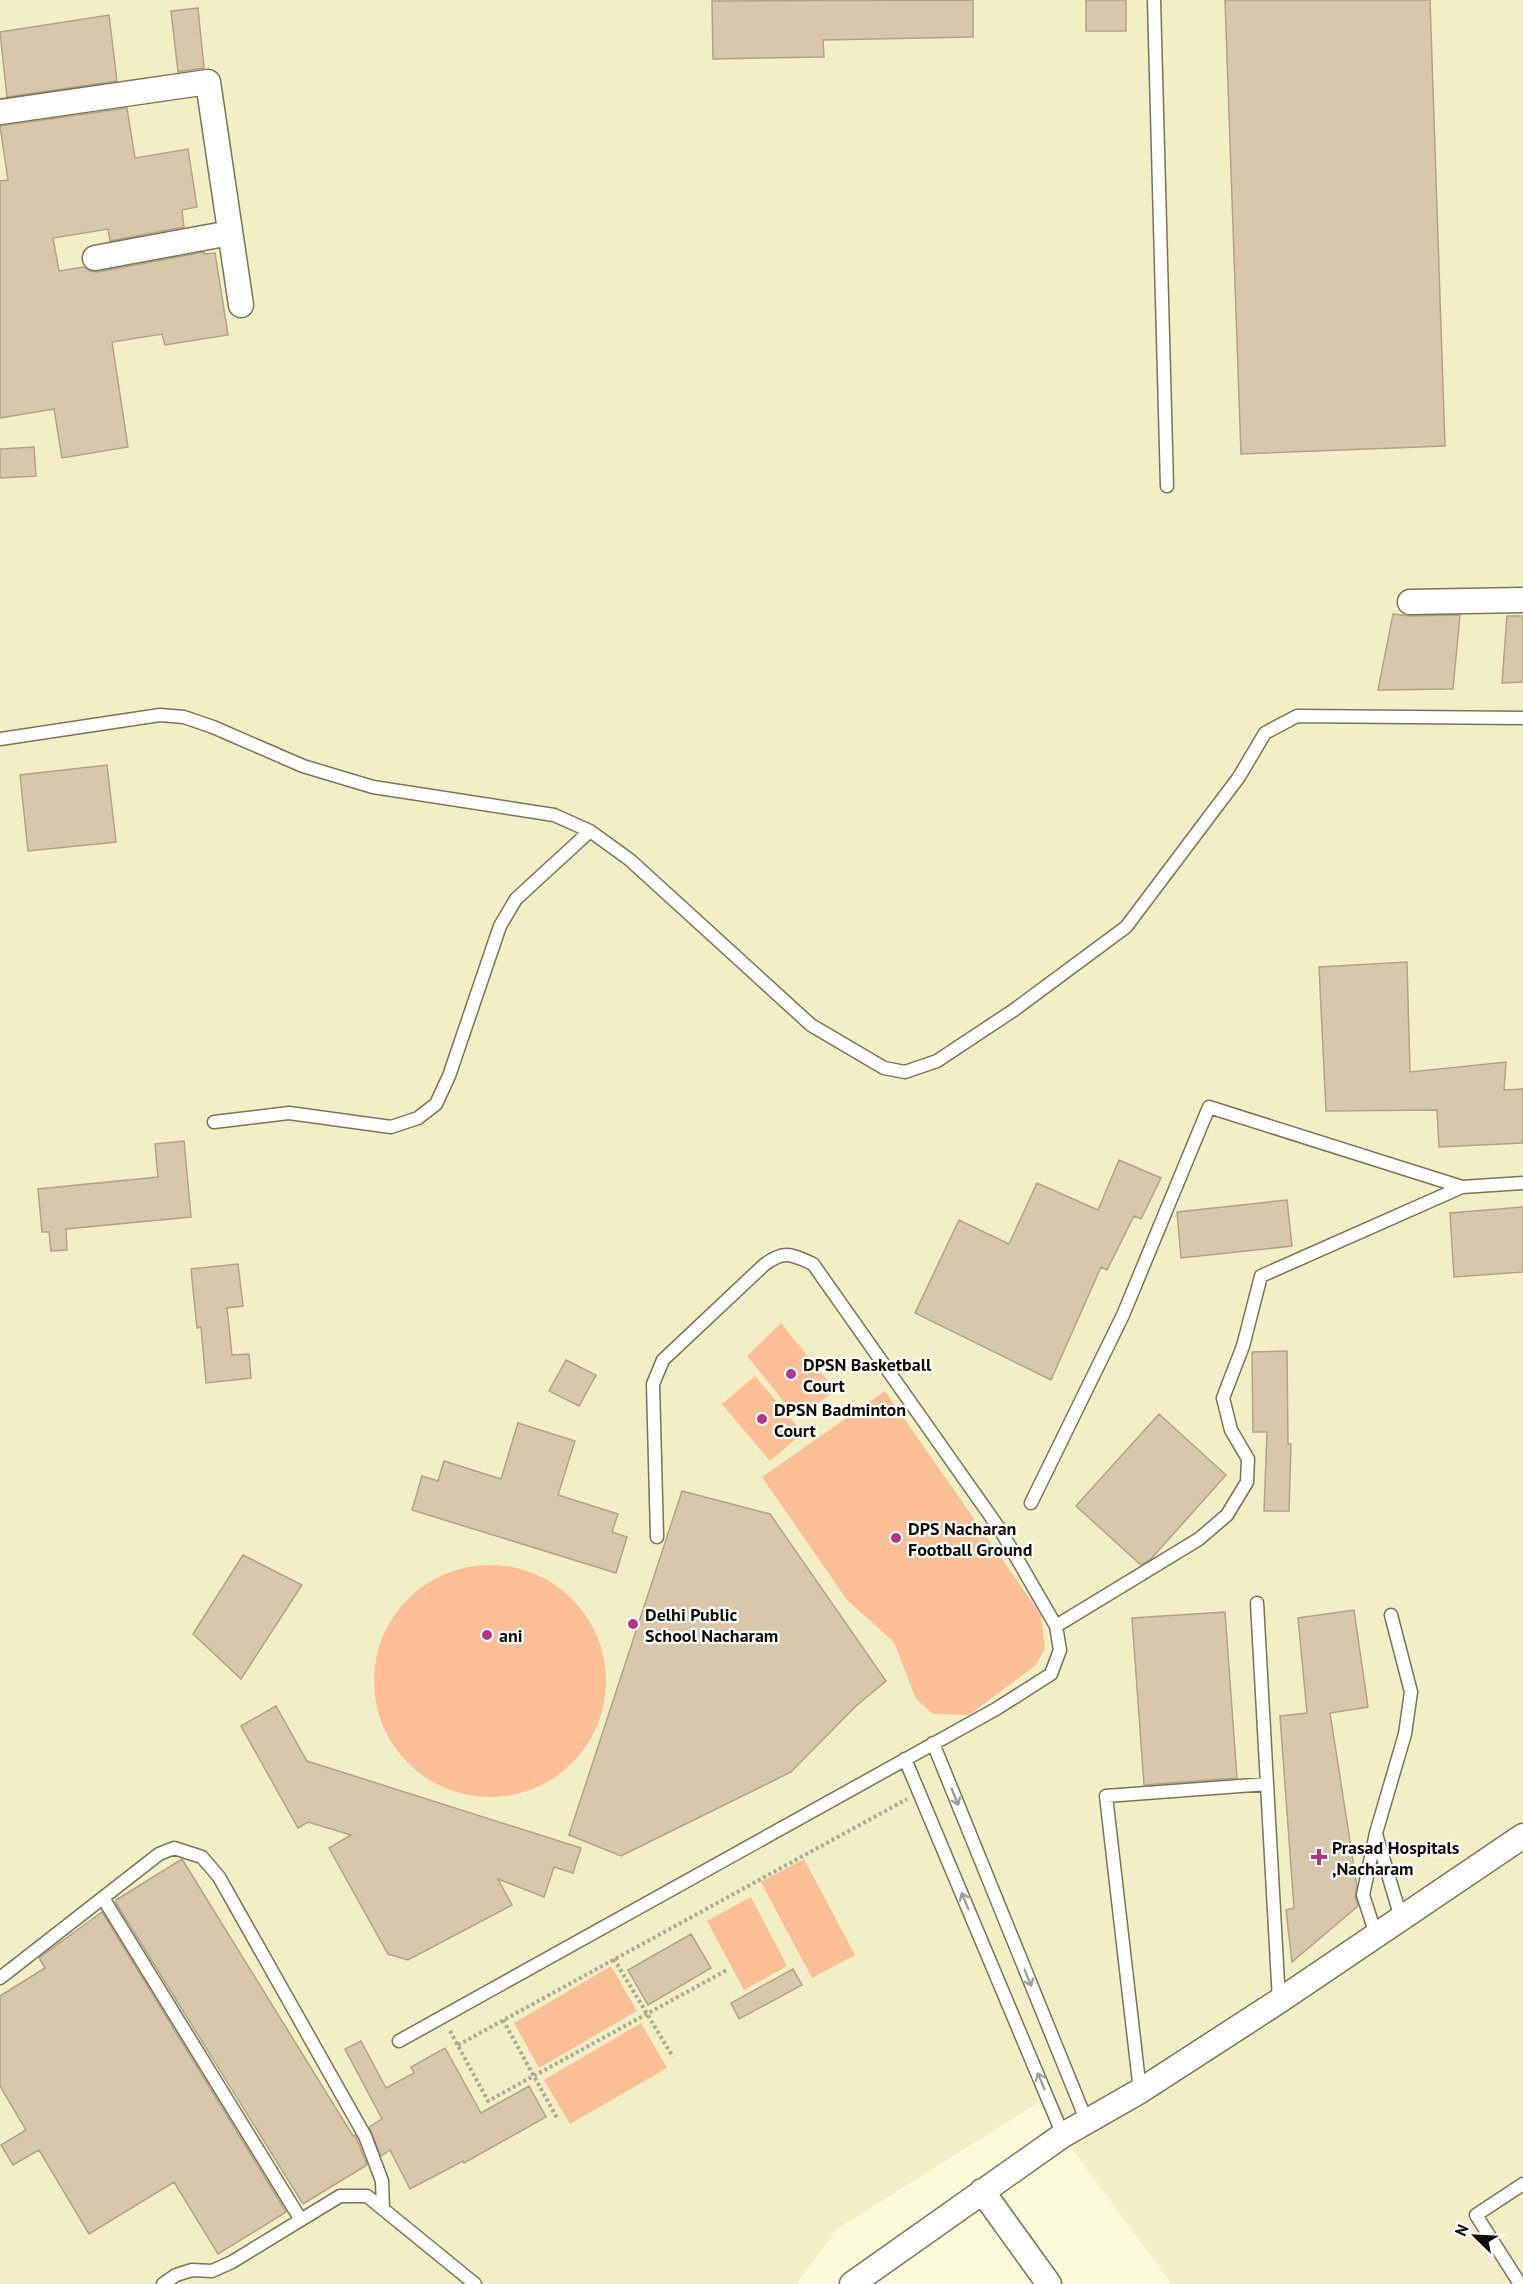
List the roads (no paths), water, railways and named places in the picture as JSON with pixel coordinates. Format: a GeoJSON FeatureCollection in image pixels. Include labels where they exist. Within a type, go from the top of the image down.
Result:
{"type":"FeatureCollection","features":[{"type":"Feature","properties":{"kind":"street"},"geometry":{"type":"LineString","coordinates":[[0,112],[208,82],[241,305]]}},
{"type":"Feature","properties":{"kind":"street"},"geometry":{"type":"LineString","coordinates":[[95,258],[230,233]]}},
{"type":"Feature","properties":{"kind":"street"},"geometry":{"type":"LineString","coordinates":[[1410,602],[1523,600]]}},
{"type":"Feature","properties":{"kind":"street"},"geometry":{"type":"LineString","coordinates":[[852,2284],[982,2190],[1064,2135],[1140,2091],[1279,2001],[1523,1836]]}},
{"type":"Feature","properties":{"kind":"street"},"geometry":{"type":"LineString","coordinates":[[982,2190],[1049,2284]]}},
{"type":"Feature","properties":{"kind":"lane"},"geometry":{"type":"LineString","coordinates":[[1154,0],[1167,486]]}},
{"type":"Feature","properties":{"kind":"lane"},"geometry":{"type":"LineString","coordinates":[[0,739],[160,715],[184,717],[303,766],[373,787],[554,814],[590,831],[630,860],[811,1025],[884,1068],[905,1072],[937,1061],[1014,1010],[1126,927],[1239,777],[1265,733],[1297,716],[1523,718]]}},
{"type":"Feature","properties":{"kind":"lane"},"geometry":{"type":"LineString","coordinates":[[214,1122],[289,1113],[391,1127],[418,1118],[436,1104],[449,1076],[500,926],[516,899],[590,831]]}},
{"type":"Feature","properties":{"kind":"lane"},"geometry":{"type":"LineString","coordinates":[[1031,1503],[1123,1315],[1209,1107],[1462,1187],[1523,1184]]}},
{"type":"Feature","properties":{"kind":"lane"},"geometry":{"type":"LineString","coordinates":[[1056,1626],[1199,1539],[1227,1515],[1247,1482],[1248,1459],[1231,1430],[1223,1398],[1243,1346],[1261,1276],[1462,1187]]}},
{"type":"Feature","properties":{"kind":"lane"},"geometry":{"type":"LineString","coordinates":[[399,2041],[996,1709],[1051,1674],[1060,1650],[1056,1626],[1001,1530],[820,1273],[813,1264],[793,1255],[776,1256],[764,1265],[663,1360],[656,1374],[653,1384],[657,1537]]}},
{"type":"Feature","properties":{"kind":"lane"},"geometry":{"type":"LineString","coordinates":[[1257,1603],[1279,2001]]}},
{"type":"Feature","properties":{"kind":"lane"},"geometry":{"type":"LineString","coordinates":[[1376,1935],[1363,1895],[1376,1833],[1405,1734],[1411,1692],[1391,1616]]}},
{"type":"Feature","properties":{"kind":"lane"},"geometry":{"type":"LineString","coordinates":[[933,1743],[1087,2122]]}},
{"type":"Feature","properties":{"kind":"lane"},"geometry":{"type":"LineString","coordinates":[[905,1759],[1064,2135]]}},
{"type":"Feature","properties":{"kind":"lane"},"geometry":{"type":"LineString","coordinates":[[1140,2091],[1106,1796],[1267,1784]]}},
{"type":"Feature","properties":{"kind":"lane"},"geometry":{"type":"LineString","coordinates":[[1376,1833],[1401,1918]]}},
{"type":"Feature","properties":{"kind":"lane"},"geometry":{"type":"LineString","coordinates":[[0,1978],[159,1854],[174,1848],[202,1857],[219,1877],[365,2136],[382,2181],[383,2209]]}},
{"type":"Feature","properties":{"kind":"lane"},"geometry":{"type":"LineString","coordinates":[[103,1898],[301,2220]]}},
{"type":"Feature","properties":{"kind":"lane"},"geometry":{"type":"LineString","coordinates":[[1520,2284],[1476,2215],[1523,2184]]}},
{"type":"Feature","properties":{"kind":"lane"},"geometry":{"type":"LineString","coordinates":[[163,2284],[176,2275],[192,2271],[212,2271],[232,2262],[340,2196],[367,2196],[475,2284]]}},
{"type":"Feature","properties":{"kind":"place","name":"DPSN Basketball Court"},"geometry":{"type":"Point","coordinates":[791,1374]}},
{"type":"Feature","properties":{"kind":"place","name":"DPSN Badminton Court"},"geometry":{"type":"Point","coordinates":[762,1419]}},
{"type":"Feature","properties":{"kind":"place","name":"DPS Nacharan Football Ground"},"geometry":{"type":"Point","coordinates":[896,1538]}},
{"type":"Feature","properties":{"kind":"place","name":"Delhi Public School Nacharam"},"geometry":{"type":"Point","coordinates":[633,1624]}},
{"type":"Feature","properties":{"kind":"place","name":"ani"},"geometry":{"type":"Point","coordinates":[487,1635]}},
{"type":"Feature","properties":{"kind":"place","name":"Prasad Hospitals ,Nacharam"},"geometry":{"type":"Point","coordinates":[1319,1857]}}]}
